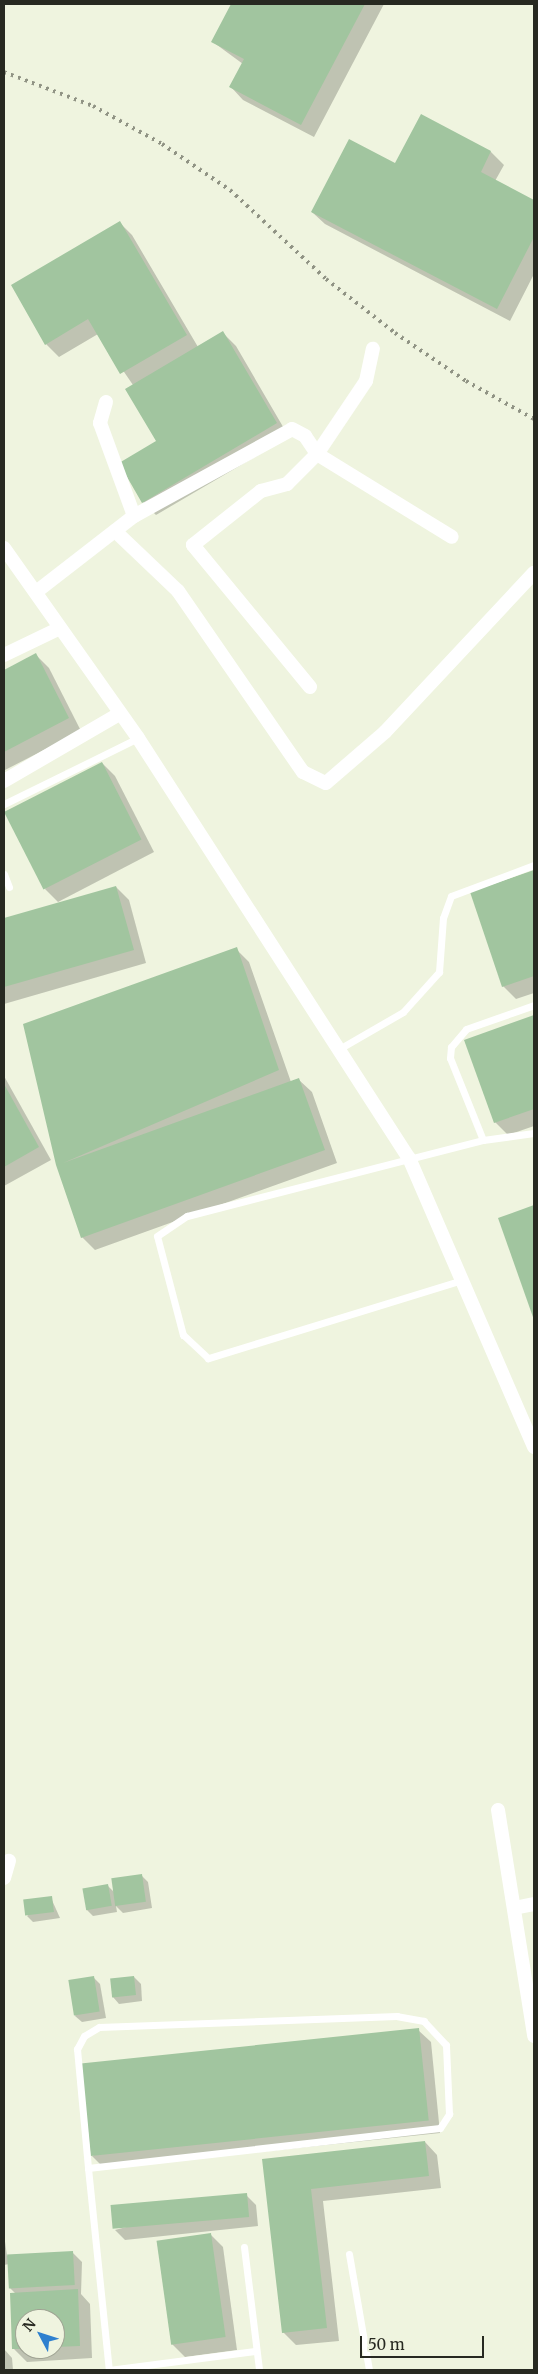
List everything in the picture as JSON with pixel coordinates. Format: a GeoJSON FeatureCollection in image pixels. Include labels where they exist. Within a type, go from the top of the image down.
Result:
{"type":"FeatureCollection","features":[{"type":"Feature","properties":{"kind":"street"},"geometry":{"type":"LineString","coordinates":[[310,688],[192,545],[261,491],[287,484],[318,454],[366,381],[373,349]]}},
{"type":"Feature","properties":{"kind":"street"},"geometry":{"type":"LineString","coordinates":[[106,402],[100,422],[134,516]]}},
{"type":"Feature","properties":{"kind":"street"},"geometry":{"type":"LineString","coordinates":[[36,592],[134,516],[281,433],[292,429],[302,433],[318,454],[452,537]]}},
{"type":"Feature","properties":{"kind":"street"},"geometry":{"type":"LineString","coordinates":[[115,531],[178,591],[303,772],[326,783],[385,732],[534,573]]}},
{"type":"Feature","properties":{"kind":"street"},"geometry":{"type":"LineString","coordinates":[[4,548],[36,592],[58,629],[118,714],[138,738],[409,1158],[459,1281],[534,1447]]}},
{"type":"Feature","properties":{"kind":"street"},"geometry":{"type":"LineString","coordinates":[[4,655],[58,629]]}},
{"type":"Feature","properties":{"kind":"street"},"geometry":{"type":"LineString","coordinates":[[4,780],[118,714]]}},
{"type":"Feature","properties":{"kind":"street"},"geometry":{"type":"LineString","coordinates":[[498,1810],[534,2036]]}},
{"type":"Feature","properties":{"kind":"street"},"geometry":{"type":"LineString","coordinates":[[4,1878],[9,1861]]}},
{"type":"Feature","properties":{"kind":"street"},"geometry":{"type":"LineString","coordinates":[[514,1908],[534,1904]]}},
{"type":"Feature","properties":{"kind":"lane"},"geometry":{"type":"LineString","coordinates":[[4,804],[138,738]]}},
{"type":"Feature","properties":{"kind":"lane"},"geometry":{"type":"LineString","coordinates":[[339,1049],[402,1012],[439,972],[443,918],[451,896],[534,865]]}},
{"type":"Feature","properties":{"kind":"lane"},"geometry":{"type":"LineString","coordinates":[[4,874],[9,888]]}},
{"type":"Feature","properties":{"kind":"lane"},"geometry":{"type":"LineString","coordinates":[[484,1140],[450,1058],[451,1047],[466,1029],[534,1005]]}},
{"type":"Feature","properties":{"kind":"lane"},"geometry":{"type":"LineString","coordinates":[[459,1281],[222,1356],[199,1354],[183,1335],[157,1236],[162,1230],[187,1216],[484,1140],[534,1133]]}},
{"type":"Feature","properties":{"kind":"lane"},"geometry":{"type":"LineString","coordinates":[[88,2168],[440,2128],[449,2114],[446,2045],[424,2021],[397,2016],[99,2027],[84,2036],[77,2049],[88,2168],[110,2370],[255,2350]]}},
{"type":"Feature","properties":{"kind":"lane"},"geometry":{"type":"LineString","coordinates":[[244,2246],[255,2350],[259,2370]]}},
{"type":"Feature","properties":{"kind":"lane"},"geometry":{"type":"LineString","coordinates":[[350,2254],[368,2370]]}},
{"type":"Feature","properties":{"kind":"building"},"geometry":{"type":"Polygon","coordinates":[[[231,4],[365,4],[301,125],[229,87],[244,59],[211,42],[231,4]]]}},
{"type":"Feature","properties":{"kind":"building"},"geometry":{"type":"Polygon","coordinates":[[[421,114],[491,151],[481,172],[534,200],[534,237],[497,309],[311,212],[349,139],[395,163],[421,114]]]}},
{"type":"Feature","properties":{"kind":"building"},"geometry":{"type":"Polygon","coordinates":[[[120,221],[187,335],[120,374],[88,319],[45,345],[11,285],[120,221]]]}},
{"type":"Feature","properties":{"kind":"building"},"geometry":{"type":"Polygon","coordinates":[[[223,331],[277,423],[142,503],[119,463],[156,441],[125,389],[223,331]]]}},
{"type":"Feature","properties":{"kind":"building"},"geometry":{"type":"Polygon","coordinates":[[[36,653],[69,718],[4,752],[4,670],[36,653]]]}},
{"type":"Feature","properties":{"kind":"building"},"geometry":{"type":"Polygon","coordinates":[[[102,762],[141,840],[43,889],[4,812],[102,762]]]}},
{"type":"Feature","properties":{"kind":"building"},"geometry":{"type":"Polygon","coordinates":[[[534,870],[534,976],[502,987],[470,892],[534,870]]]}},
{"type":"Feature","properties":{"kind":"building"},"geometry":{"type":"Polygon","coordinates":[[[116,886],[134,950],[4,987],[4,918],[116,886]]]}},
{"type":"Feature","properties":{"kind":"building"},"geometry":{"type":"Polygon","coordinates":[[[237,947],[279,1070],[63,1163],[299,1078],[325,1150],[81,1238],[56,1165],[23,1024],[237,947]]]}},
{"type":"Feature","properties":{"kind":"building"},"geometry":{"type":"Polygon","coordinates":[[[534,1015],[534,1109],[494,1123],[464,1040],[534,1015]]]}},
{"type":"Feature","properties":{"kind":"building"},"geometry":{"type":"Polygon","coordinates":[[[4,1084],[39,1147],[4,1167],[4,1084]]]}},
{"type":"Feature","properties":{"kind":"building"},"geometry":{"type":"Polygon","coordinates":[[[534,1205],[534,1320],[498,1218],[534,1205]]]}},
{"type":"Feature","properties":{"kind":"building"},"geometry":{"type":"Polygon","coordinates":[[[142,1874],[146,1902],[115,1906],[111,1878],[142,1874]]]}},
{"type":"Feature","properties":{"kind":"building"},"geometry":{"type":"Polygon","coordinates":[[[108,1884],[112,1906],[86,1910],[82,1889],[108,1884]]]}},
{"type":"Feature","properties":{"kind":"building"},"geometry":{"type":"Polygon","coordinates":[[[52,1896],[54,1912],[25,1915],[23,1900],[52,1896]]]}},
{"type":"Feature","properties":{"kind":"building"},"geometry":{"type":"Polygon","coordinates":[[[94,1976],[100,2012],[74,2016],[68,1980],[94,1976]]]}},
{"type":"Feature","properties":{"kind":"building"},"geometry":{"type":"Polygon","coordinates":[[[134,1976],[136,1995],[112,1997],[110,1979],[134,1976]]]}},
{"type":"Feature","properties":{"kind":"building"},"geometry":{"type":"Polygon","coordinates":[[[419,2028],[429,2120],[91,2156],[81,2064],[419,2028]]]}},
{"type":"Feature","properties":{"kind":"building"},"geometry":{"type":"Polygon","coordinates":[[[425,2141],[429,2176],[311,2189],[327,2328],[282,2333],[262,2159],[425,2141]]]}},
{"type":"Feature","properties":{"kind":"building"},"geometry":{"type":"Polygon","coordinates":[[[247,2193],[249,2217],[113,2229],[111,2205],[247,2193]]]}},
{"type":"Feature","properties":{"kind":"building"},"geometry":{"type":"Polygon","coordinates":[[[211,2233],[226,2337],[171,2345],[157,2241],[211,2233]]]}},
{"type":"Feature","properties":{"kind":"building"},"geometry":{"type":"Polygon","coordinates":[[[73,2251],[75,2285],[9,2288],[7,2254],[73,2251]]]}},
{"type":"Feature","properties":{"kind":"building"},"geometry":{"type":"Polygon","coordinates":[[[78,2289],[80,2346],[65,2347],[65,2309],[15,2309],[15,2349],[12,2349],[10,2293],[78,2289]]]}},
{"type":"Feature","properties":{"kind":"railway"},"geometry":{"type":"LineString","coordinates":[[4,72],[93,106],[162,144],[230,190],[326,279],[395,333],[466,381],[534,419]]}}]}
